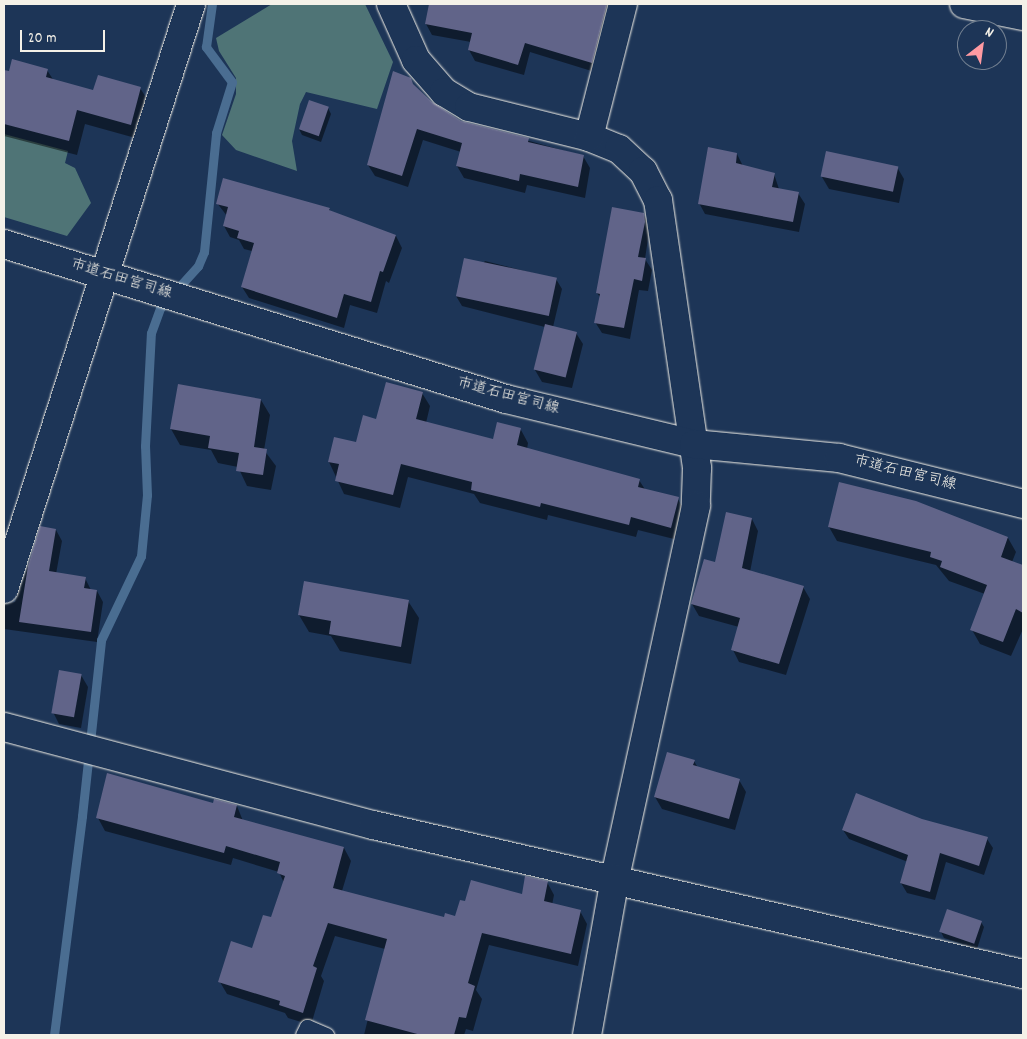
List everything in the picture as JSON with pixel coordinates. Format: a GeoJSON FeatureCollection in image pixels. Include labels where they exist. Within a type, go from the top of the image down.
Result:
{"type":"FeatureCollection","features":[{"type":"Feature","properties":{"kind":"street"},"geometry":{"type":"LineString","coordinates":[[4,589],[106,275],[191,4]]}},
{"type":"Feature","properties":{"kind":"street"},"geometry":{"type":"LineString","coordinates":[[391,4],[416,60],[444,92],[469,106],[604,142],[632,159],[643,171],[658,200],[697,468],[696,506],[615,878],[587,1035]]}},
{"type":"Feature","properties":{"kind":"street"},"geometry":{"type":"LineString","coordinates":[[589,137],[623,4]]}},
{"type":"Feature","properties":{"kind":"street"},"geometry":{"type":"LineString","coordinates":[[964,4],[1023,16]]}},
{"type":"Feature","properties":{"kind":"street","name":"市道石田宮司線"},"geometry":{"type":"LineString","coordinates":[[4,244],[506,399],[694,444],[839,458],[1023,504]]}},
{"type":"Feature","properties":{"kind":"street"},"geometry":{"type":"LineString","coordinates":[[4,727],[373,825],[615,878],[1023,974]]}},
{"type":"Feature","properties":{"kind":"lane"},"geometry":{"type":"LineString","coordinates":[[303,1035],[307,1027],[326,1035]]}},
{"type":"Feature","properties":{"kind":"green space"},"geometry":{"type":"Polygon","coordinates":[[[272,4],[365,4],[393,62],[377,109],[306,92],[300,104],[292,141],[297,171],[236,150],[222,135],[236,94],[236,78],[219,51],[216,38],[272,4]]]}},
{"type":"Feature","properties":{"kind":"green space"},"geometry":{"type":"Polygon","coordinates":[[[4,134],[68,151],[65,163],[75,168],[91,203],[67,236],[4,217],[4,134]]]}},
{"type":"Feature","properties":{"kind":"building"},"geometry":{"type":"Polygon","coordinates":[[[429,4],[607,4],[592,63],[525,43],[518,65],[468,50],[472,33],[425,24],[429,4]]]}},
{"type":"Feature","properties":{"kind":"building"},"geometry":{"type":"Polygon","coordinates":[[[12,59],[48,69],[46,77],[93,90],[98,75],[141,87],[131,125],[77,110],[69,141],[4,124],[4,70],[9,71],[12,59]]]}},
{"type":"Feature","properties":{"kind":"building"},"geometry":{"type":"Polygon","coordinates":[[[393,71],[411,78],[413,84],[432,102],[461,121],[529,138],[528,142],[584,155],[578,187],[520,174],[519,181],[456,166],[462,143],[417,129],[402,176],[367,165],[393,71]]]}},
{"type":"Feature","properties":{"kind":"building"},"geometry":{"type":"Polygon","coordinates":[[[309,100],[329,107],[319,136],[299,129],[309,100]]]}},
{"type":"Feature","properties":{"kind":"building"},"geometry":{"type":"Polygon","coordinates":[[[708,147],[737,153],[736,163],[775,173],[772,187],[799,192],[793,222],[698,204],[708,147]]]}},
{"type":"Feature","properties":{"kind":"building"},"geometry":{"type":"Polygon","coordinates":[[[826,151],[898,166],[893,192],[821,176],[826,151]]]}},
{"type":"Feature","properties":{"kind":"building"},"geometry":{"type":"Polygon","coordinates":[[[223,178],[330,208],[329,210],[396,235],[383,272],[380,271],[371,302],[344,294],[337,318],[241,287],[254,243],[237,238],[239,231],[223,226],[228,207],[216,204],[223,178]]]}},
{"type":"Feature","properties":{"kind":"building"},"geometry":{"type":"Polygon","coordinates":[[[612,207],[644,213],[645,222],[638,257],[646,258],[642,281],[634,279],[624,328],[594,323],[600,294],[596,293],[612,207]]]}},
{"type":"Feature","properties":{"kind":"building"},"geometry":{"type":"Polygon","coordinates":[[[464,258],[557,278],[549,316],[456,296],[464,258]]]}},
{"type":"Feature","properties":{"kind":"building"},"geometry":{"type":"Polygon","coordinates":[[[545,324],[577,332],[566,378],[534,370],[545,324]]]}},
{"type":"Feature","properties":{"kind":"building"},"geometry":{"type":"Polygon","coordinates":[[[386,382],[423,392],[416,419],[493,439],[497,422],[521,428],[517,445],[640,479],[638,487],[679,497],[671,528],[631,517],[629,525],[541,503],[540,507],[471,490],[472,482],[401,464],[393,495],[335,481],[339,464],[328,462],[334,437],[356,442],[363,415],[376,419],[386,382]]]}},
{"type":"Feature","properties":{"kind":"building"},"geometry":{"type":"Polygon","coordinates":[[[178,384],[261,399],[254,447],[267,449],[263,475],[236,471],[239,453],[208,448],[210,436],[170,429],[178,384]]]}},
{"type":"Feature","properties":{"kind":"building"},"geometry":{"type":"Polygon","coordinates":[[[839,482],[916,501],[1008,537],[1001,557],[1023,565],[1023,613],[1016,609],[1003,642],[970,630],[987,585],[940,567],[942,561],[930,557],[931,552],[828,527],[839,482]]]}},
{"type":"Feature","properties":{"kind":"building"},"geometry":{"type":"Polygon","coordinates":[[[726,512],[752,518],[742,568],[804,586],[779,664],[731,650],[740,618],[691,604],[704,559],[715,562],[726,512]]]}},
{"type":"Feature","properties":{"kind":"building"},"geometry":{"type":"Polygon","coordinates":[[[40,526],[56,529],[49,571],[86,577],[84,588],[97,590],[91,632],[19,622],[28,566],[40,526]]]}},
{"type":"Feature","properties":{"kind":"building"},"geometry":{"type":"Polygon","coordinates":[[[304,581],[409,600],[401,647],[329,634],[331,621],[298,615],[304,581]]]}},
{"type":"Feature","properties":{"kind":"building"},"geometry":{"type":"Polygon","coordinates":[[[59,670],[82,674],[74,717],[51,713],[59,670]]]}},
{"type":"Feature","properties":{"kind":"building"},"geometry":{"type":"Polygon","coordinates":[[[667,752],[695,760],[693,765],[740,779],[729,819],[654,797],[667,752]]]}},
{"type":"Feature","properties":{"kind":"building"},"geometry":{"type":"Polygon","coordinates":[[[107,773],[213,803],[214,799],[237,805],[234,817],[344,847],[333,888],[444,917],[445,913],[455,916],[460,900],[465,901],[471,880],[522,894],[525,876],[548,881],[544,901],[581,910],[571,954],[482,933],[468,983],[475,986],[466,1018],[459,1017],[454,1035],[421,1035],[365,1020],[387,939],[328,923],[313,966],[317,968],[303,1013],[279,1005],[280,1001],[218,982],[231,941],[252,948],[263,915],[271,917],[285,876],[277,873],[280,862],[226,846],[224,853],[96,818],[107,773]]]}},
{"type":"Feature","properties":{"kind":"building"},"geometry":{"type":"Polygon","coordinates":[[[856,793],[922,819],[988,837],[979,866],[940,853],[930,892],[900,883],[908,855],[842,830],[856,793]]]}},
{"type":"Feature","properties":{"kind":"building"},"geometry":{"type":"Polygon","coordinates":[[[947,909],[982,921],[974,944],[939,932],[947,909]]]}},
{"type":"Feature","properties":{"kind":"waterway"},"geometry":{"type":"LineString","coordinates":[[54,1035],[82,816],[101,640],[141,556],[147,495],[145,446],[151,333],[160,308],[198,266],[204,252],[216,133],[232,82],[206,47],[212,4]]}}]}
